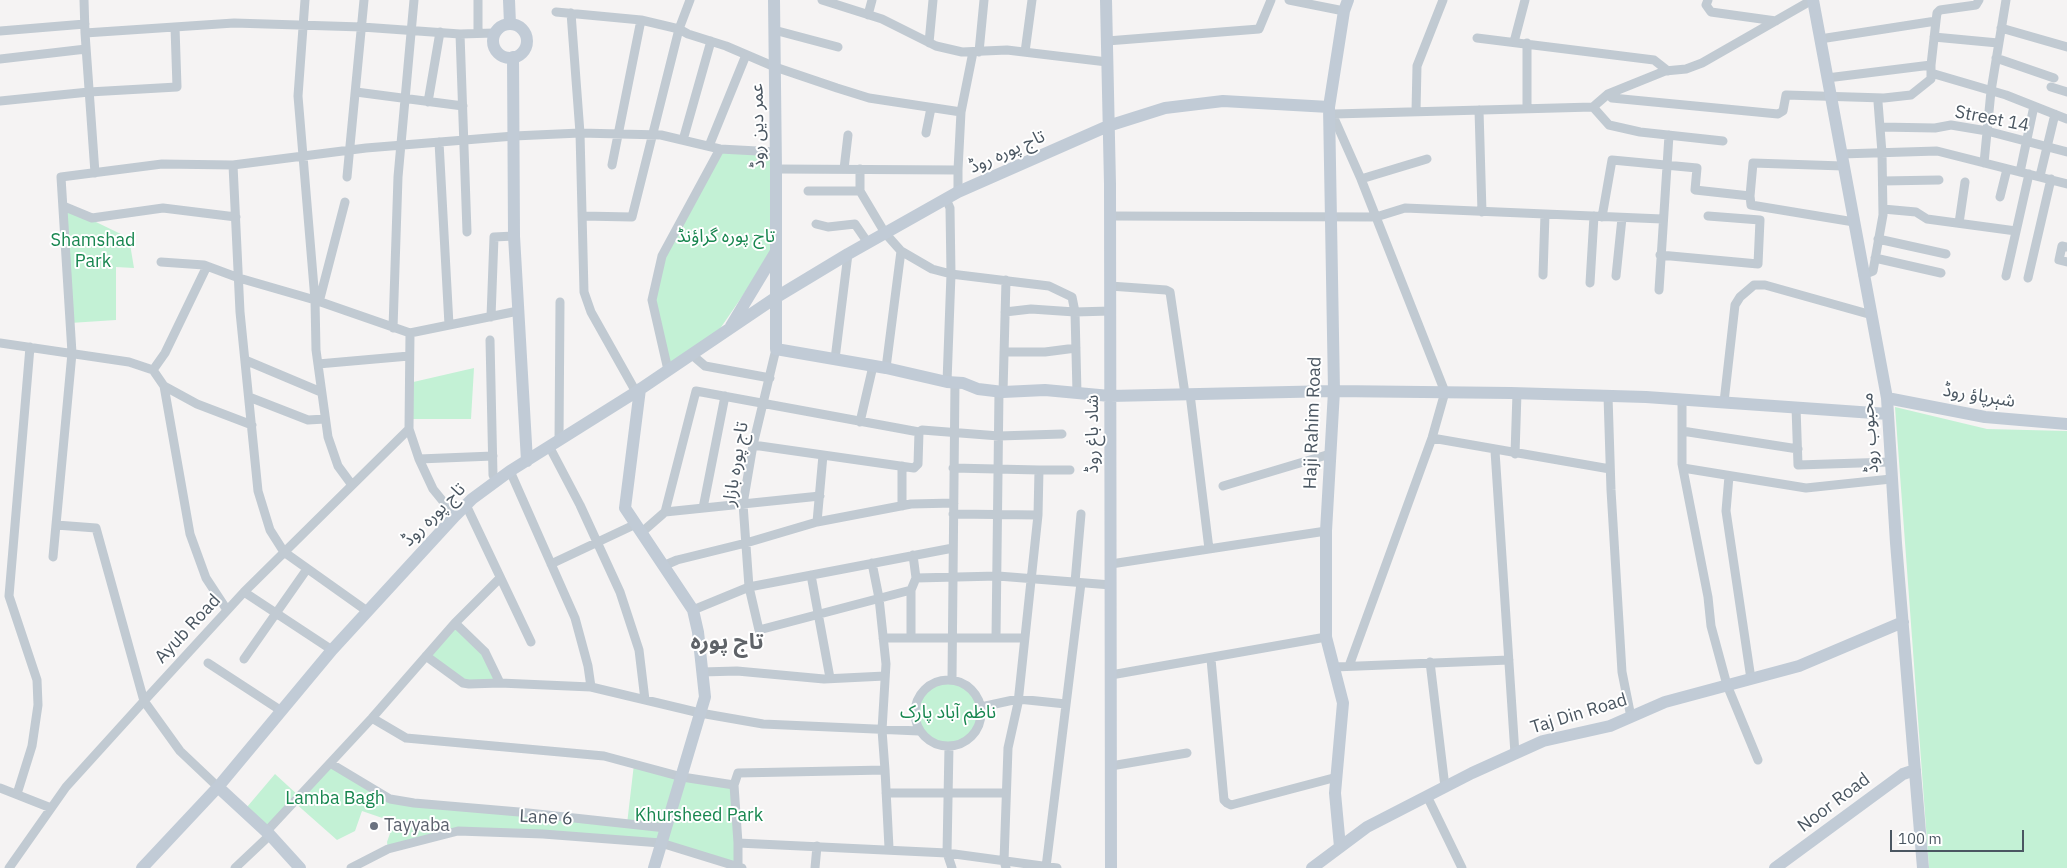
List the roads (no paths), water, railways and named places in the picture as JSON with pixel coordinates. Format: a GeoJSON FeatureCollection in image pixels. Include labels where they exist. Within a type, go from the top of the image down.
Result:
{"type":"FeatureCollection","features":[{"type":"Feature","properties":{"kind":"main road"},"geometry":{"type":"LineString","coordinates":[[509,0],[510,24]]}},
{"type":"Feature","properties":{"kind":"main road","name":"عمر دین روڈ"},"geometry":{"type":"LineString","coordinates":[[774,0],[776,349]]}},
{"type":"Feature","properties":{"kind":"main road","name":"شاد باغ روڈ"},"geometry":{"type":"LineString","coordinates":[[1106,0],[1110,216],[1111,868]]}},
{"type":"Feature","properties":{"kind":"main road","name":"محبوب روڈ"},"geometry":{"type":"LineString","coordinates":[[1812,0],[1887,398],[1890,462],[1922,868]]}},
{"type":"Feature","properties":{"kind":"main road","name":"Haji Rahim Road"},"geometry":{"type":"LineString","coordinates":[[1340,846],[1335,793],[1343,703],[1326,638],[1326,531],[1334,391],[1329,217],[1331,110],[1346,6]]}},
{"type":"Feature","properties":{"kind":"main road"},"geometry":{"type":"LineString","coordinates":[[510,24],[522,29],[526,41],[522,52],[513,57],[501,55],[495,49],[494,33],[501,26],[510,24]]}},
{"type":"Feature","properties":{"kind":"main road"},"geometry":{"type":"LineString","coordinates":[[513,57],[514,236],[526,461]]}},
{"type":"Feature","properties":{"kind":"main road","name":"تاج پورہ روڈ"},"geometry":{"type":"LineString","coordinates":[[142,868],[218,787],[280,710],[332,650],[466,505],[510,471],[638,391],[775,298],[958,192],[1108,126],[1165,108],[1223,101],[1331,110]]}},
{"type":"Feature","properties":{"kind":"main road","name":"تاج پورہ روڈ"},"geometry":{"type":"LineString","coordinates":[[729,328],[776,251]]}},
{"type":"Feature","properties":{"kind":"main road"},"geometry":{"type":"LineString","coordinates":[[776,349],[886,368],[963,383],[978,389],[1001,392],[1045,390],[1110,396],[1334,391],[1517,393],[1682,399],[1888,414]]}},
{"type":"Feature","properties":{"kind":"main road"},"geometry":{"type":"LineString","coordinates":[[638,391],[625,508],[693,610],[698,632],[705,696],[654,868]]}},
{"type":"Feature","properties":{"kind":"main road","name":"شېرپاؤ روڈ"},"geometry":{"type":"LineString","coordinates":[[1887,398],[1985,417],[2067,424]]}},
{"type":"Feature","properties":{"kind":"main road","name":"Taj Din Road"},"geometry":{"type":"LineString","coordinates":[[1312,868],[1367,826],[1543,741],[1610,726],[1665,702],[1798,666],[1903,622]]}},
{"type":"Feature","properties":{"kind":"main road","name":"Noor Road"},"geometry":{"type":"LineString","coordinates":[[1775,868],[1903,774],[1915,770]]}},
{"type":"Feature","properties":{"kind":"main road"},"geometry":{"type":"LineString","coordinates":[[218,787],[268,834],[300,868]]}},
{"type":"Feature","properties":{"kind":"street"},"geometry":{"type":"LineString","coordinates":[[84,0],[95,172]]}},
{"type":"Feature","properties":{"kind":"street"},"geometry":{"type":"LineString","coordinates":[[305,0],[298,96],[317,301],[318,364],[328,437],[338,466],[352,485]]}},
{"type":"Feature","properties":{"kind":"street"},"geometry":{"type":"LineString","coordinates":[[347,177],[364,0]]}},
{"type":"Feature","properties":{"kind":"street"},"geometry":{"type":"LineString","coordinates":[[393,328],[398,177],[414,0]]}},
{"type":"Feature","properties":{"kind":"street"},"geometry":{"type":"LineString","coordinates":[[478,0],[478,32]]}},
{"type":"Feature","properties":{"kind":"street"},"geometry":{"type":"LineString","coordinates":[[582,216],[632,217],[679,29],[690,0]]}},
{"type":"Feature","properties":{"kind":"street"},"geometry":{"type":"LineString","coordinates":[[822,0],[882,19],[929,43],[962,52],[1007,50],[1107,62]]}},
{"type":"Feature","properties":{"kind":"street"},"geometry":{"type":"LineString","coordinates":[[868,15],[872,0]]}},
{"type":"Feature","properties":{"kind":"street"},"geometry":{"type":"LineString","coordinates":[[929,43],[933,0]]}},
{"type":"Feature","properties":{"kind":"street"},"geometry":{"type":"LineString","coordinates":[[958,192],[960,112],[976,52],[984,0]]}},
{"type":"Feature","properties":{"kind":"street"},"geometry":{"type":"LineString","coordinates":[[1025,52],[1032,0]]}},
{"type":"Feature","properties":{"kind":"street"},"geometry":{"type":"LineString","coordinates":[[1107,41],[1259,28],[1271,0]]}},
{"type":"Feature","properties":{"kind":"street"},"geometry":{"type":"LineString","coordinates":[[1289,0],[1346,6]]}},
{"type":"Feature","properties":{"kind":"street"},"geometry":{"type":"LineString","coordinates":[[1416,111],[1417,66],[1443,0]]}},
{"type":"Feature","properties":{"kind":"street"},"geometry":{"type":"LineString","coordinates":[[1514,42],[1525,0]]}},
{"type":"Feature","properties":{"kind":"street"},"geometry":{"type":"LineString","coordinates":[[1708,0],[1706,5],[1711,12],[1776,21]]}},
{"type":"Feature","properties":{"kind":"street"},"geometry":{"type":"LineString","coordinates":[[1349,666],[1432,438],[1446,392],[1361,179],[1331,110],[1416,111],[1593,107],[1608,94],[1668,71],[1702,63],[1812,0]]}},
{"type":"Feature","properties":{"kind":"street"},"geometry":{"type":"LineString","coordinates":[[1608,94],[1612,98],[1778,114],[1783,111],[1786,95],[1884,98],[1911,95],[1931,79],[1937,13],[1940,10],[1976,5],[1979,0]]}},
{"type":"Feature","properties":{"kind":"street"},"geometry":{"type":"LineString","coordinates":[[1984,163],[1990,91],[2006,0]]}},
{"type":"Feature","properties":{"kind":"street"},"geometry":{"type":"LineString","coordinates":[[556,12],[641,20],[679,29],[775,67],[869,98],[960,112]]}},
{"type":"Feature","properties":{"kind":"street"},"geometry":{"type":"LineString","coordinates":[[571,13],[580,133],[584,292],[587,303],[638,391]]}},
{"type":"Feature","properties":{"kind":"street"},"geometry":{"type":"LineString","coordinates":[[612,165],[641,20]]}},
{"type":"Feature","properties":{"kind":"street"},"geometry":{"type":"LineString","coordinates":[[1820,39],[1936,21]]}},
{"type":"Feature","properties":{"kind":"street"},"geometry":{"type":"LineString","coordinates":[[0,31],[175,27],[234,23],[304,24],[460,34],[494,33]]}},
{"type":"Feature","properties":{"kind":"street"},"geometry":{"type":"LineString","coordinates":[[0,101],[89,92],[177,87],[175,27]]}},
{"type":"Feature","properties":{"kind":"street"},"geometry":{"type":"LineString","coordinates":[[2001,28],[2067,47]]}},
{"type":"Feature","properties":{"kind":"street"},"geometry":{"type":"LineString","coordinates":[[774,30],[838,47]]}},
{"type":"Feature","properties":{"kind":"street"},"geometry":{"type":"LineString","coordinates":[[428,102],[440,32]]}},
{"type":"Feature","properties":{"kind":"street"},"geometry":{"type":"LineString","coordinates":[[460,34],[467,232]]}},
{"type":"Feature","properties":{"kind":"street"},"geometry":{"type":"LineString","coordinates":[[1934,37],[1998,43]]}},
{"type":"Feature","properties":{"kind":"street"},"geometry":{"type":"LineString","coordinates":[[1477,38],[1654,60],[1668,71]]}},
{"type":"Feature","properties":{"kind":"street"},"geometry":{"type":"LineString","coordinates":[[683,140],[711,41]]}},
{"type":"Feature","properties":{"kind":"street"},"geometry":{"type":"LineString","coordinates":[[1527,43],[1527,108]]}},
{"type":"Feature","properties":{"kind":"street"},"geometry":{"type":"LineString","coordinates":[[0,59],[86,50]]}},
{"type":"Feature","properties":{"kind":"street"},"geometry":{"type":"LineString","coordinates":[[709,146],[746,54]]}},
{"type":"Feature","properties":{"kind":"street"},"geometry":{"type":"LineString","coordinates":[[1996,58],[2054,78]]}},
{"type":"Feature","properties":{"kind":"street"},"geometry":{"type":"LineString","coordinates":[[1827,78],[1931,69],[2067,119]]}},
{"type":"Feature","properties":{"kind":"street"},"geometry":{"type":"LineString","coordinates":[[2051,87],[2067,92]]}},
{"type":"Feature","properties":{"kind":"street"},"geometry":{"type":"LineString","coordinates":[[356,92],[463,106]]}},
{"type":"Feature","properties":{"kind":"street"},"geometry":{"type":"LineString","coordinates":[[1863,275],[1873,271],[1883,209],[1882,153],[1878,102]]}},
{"type":"Feature","properties":{"kind":"street"},"geometry":{"type":"LineString","coordinates":[[2006,276],[2016,232],[2025,173],[2026,141],[2034,106]]}},
{"type":"Feature","properties":{"kind":"street"},"geometry":{"type":"LineString","coordinates":[[1593,107],[1609,125],[1640,132],[1724,141]]}},
{"type":"Feature","properties":{"kind":"street"},"geometry":{"type":"LineString","coordinates":[[926,132],[931,108]]}},
{"type":"Feature","properties":{"kind":"street"},"geometry":{"type":"LineString","coordinates":[[1480,110],[1482,212]]}},
{"type":"Feature","properties":{"kind":"street"},"geometry":{"type":"LineString","coordinates":[[2040,176],[2055,114]]}},
{"type":"Feature","properties":{"kind":"street","name":"Street 14"},"geometry":{"type":"LineString","coordinates":[[1880,127],[1935,128],[1951,125],[1987,131],[2067,152]]}},
{"type":"Feature","properties":{"kind":"street"},"geometry":{"type":"LineString","coordinates":[[53,557],[72,353],[61,177],[162,164],[233,165],[402,145],[580,133],[653,135],[720,148],[776,152]]}},
{"type":"Feature","properties":{"kind":"street"},"geometry":{"type":"LineString","coordinates":[[844,170],[848,135]]}},
{"type":"Feature","properties":{"kind":"street"},"geometry":{"type":"LineString","coordinates":[[1658,290],[1668,135]]}},
{"type":"Feature","properties":{"kind":"street"},"geometry":{"type":"LineString","coordinates":[[439,142],[449,325]]}},
{"type":"Feature","properties":{"kind":"street"},"geometry":{"type":"LineString","coordinates":[[668,370],[652,300],[662,256],[720,148]]}},
{"type":"Feature","properties":{"kind":"street"},"geometry":{"type":"LineString","coordinates":[[1854,222],[1751,205],[1753,163],[1842,160],[1882,153],[1937,151],[2067,184]]}},
{"type":"Feature","properties":{"kind":"street"},"geometry":{"type":"LineString","coordinates":[[1361,179],[1427,159]]}},
{"type":"Feature","properties":{"kind":"street"},"geometry":{"type":"LineString","coordinates":[[1590,283],[1598,217],[1612,160],[1697,168],[1695,190],[1750,196]]}},
{"type":"Feature","properties":{"kind":"street"},"geometry":{"type":"LineString","coordinates":[[233,165],[245,360],[258,491],[270,530],[284,552],[367,611]]}},
{"type":"Feature","properties":{"kind":"street"},"geometry":{"type":"LineString","coordinates":[[2000,197],[2007,168]]}},
{"type":"Feature","properties":{"kind":"street"},"geometry":{"type":"LineString","coordinates":[[776,169],[958,170]]}},
{"type":"Feature","properties":{"kind":"street"},"geometry":{"type":"LineString","coordinates":[[860,170],[860,191],[885,233],[901,251],[932,269],[951,274],[1049,286],[1072,297],[1077,393]]}},
{"type":"Feature","properties":{"kind":"street"},"geometry":{"type":"LineString","coordinates":[[2028,278],[2051,179]]}},
{"type":"Feature","properties":{"kind":"street"},"geometry":{"type":"LineString","coordinates":[[1883,181],[1939,180]]}},
{"type":"Feature","properties":{"kind":"street"},"geometry":{"type":"LineString","coordinates":[[1960,223],[1965,182]]}},
{"type":"Feature","properties":{"kind":"street"},"geometry":{"type":"LineString","coordinates":[[808,191],[860,191]]}},
{"type":"Feature","properties":{"kind":"street"},"geometry":{"type":"LineString","coordinates":[[946,199],[950,208],[954,503],[952,679]]}},
{"type":"Feature","properties":{"kind":"street"},"geometry":{"type":"LineString","coordinates":[[317,301],[345,202]]}},
{"type":"Feature","properties":{"kind":"street"},"geometry":{"type":"LineString","coordinates":[[63,206],[92,218],[163,208],[236,217]]}},
{"type":"Feature","properties":{"kind":"street"},"geometry":{"type":"LineString","coordinates":[[1110,216],[1376,218],[1405,208],[1662,219]]}},
{"type":"Feature","properties":{"kind":"street"},"geometry":{"type":"LineString","coordinates":[[1883,209],[1916,212],[1927,218],[2016,232]]}},
{"type":"Feature","properties":{"kind":"street"},"geometry":{"type":"LineString","coordinates":[[1542,275],[1545,214]]}},
{"type":"Feature","properties":{"kind":"street"},"geometry":{"type":"LineString","coordinates":[[1660,255],[1758,264],[1760,220],[1708,216]]}},
{"type":"Feature","properties":{"kind":"street"},"geometry":{"type":"LineString","coordinates":[[1616,276],[1622,218]]}},
{"type":"Feature","properties":{"kind":"street"},"geometry":{"type":"LineString","coordinates":[[816,224],[828,227],[855,224],[868,243]]}},
{"type":"Feature","properties":{"kind":"street"},"geometry":{"type":"LineString","coordinates":[[491,317],[494,237],[514,236]]}},
{"type":"Feature","properties":{"kind":"street"},"geometry":{"type":"LineString","coordinates":[[1878,240],[1946,254]]}},
{"type":"Feature","properties":{"kind":"street"},"geometry":{"type":"LineString","coordinates":[[2067,247],[2062,246],[2059,260],[2067,262]]}},
{"type":"Feature","properties":{"kind":"street"},"geometry":{"type":"LineString","coordinates":[[886,368],[901,251]]}},
{"type":"Feature","properties":{"kind":"street"},"geometry":{"type":"LineString","coordinates":[[835,359],[848,254]]}},
{"type":"Feature","properties":{"kind":"street"},"geometry":{"type":"LineString","coordinates":[[1875,258],[1941,273]]}},
{"type":"Feature","properties":{"kind":"street"},"geometry":{"type":"LineString","coordinates":[[161,262],[207,266],[239,278],[317,301],[410,334],[518,311]]}},
{"type":"Feature","properties":{"kind":"street"},"geometry":{"type":"LineString","coordinates":[[154,370],[165,352],[207,266]]}},
{"type":"Feature","properties":{"kind":"street"},"geometry":{"type":"LineString","coordinates":[[996,638],[998,469],[1006,280]]}},
{"type":"Feature","properties":{"kind":"street"},"geometry":{"type":"LineString","coordinates":[[1724,402],[1735,305],[1740,296],[1754,285],[1766,285],[1872,315]]}},
{"type":"Feature","properties":{"kind":"street"},"geometry":{"type":"LineString","coordinates":[[1110,286],[1166,290],[1170,292],[1210,549]]}},
{"type":"Feature","properties":{"kind":"street"},"geometry":{"type":"LineString","coordinates":[[560,302],[554,444],[620,592],[639,650],[645,700]]}},
{"type":"Feature","properties":{"kind":"street"},"geometry":{"type":"LineString","coordinates":[[1005,312],[1031,309],[1074,312],[1110,311]]}},
{"type":"Feature","properties":{"kind":"street"},"geometry":{"type":"LineString","coordinates":[[410,334],[409,429],[419,459],[433,488],[455,516]]}},
{"type":"Feature","properties":{"kind":"street"},"geometry":{"type":"LineString","coordinates":[[490,340],[493,475],[496,481]]}},
{"type":"Feature","properties":{"kind":"street"},"geometry":{"type":"LineString","coordinates":[[0,343],[129,362],[154,370],[164,386],[190,534],[206,578],[227,610]]}},
{"type":"Feature","properties":{"kind":"street"},"geometry":{"type":"LineString","coordinates":[[17,794],[32,746],[38,705],[37,680],[9,596],[30,347]]}},
{"type":"Feature","properties":{"kind":"street"},"geometry":{"type":"LineString","coordinates":[[1004,352],[1045,352],[1076,348]]}},
{"type":"Feature","properties":{"kind":"street","name":"تاج پورہ بازار"},"geometry":{"type":"LineString","coordinates":[[776,349],[753,445],[743,504],[749,587],[759,630],[818,614]]}},
{"type":"Feature","properties":{"kind":"street"},"geometry":{"type":"LineString","coordinates":[[691,354],[704,366],[770,378]]}},
{"type":"Feature","properties":{"kind":"street"},"geometry":{"type":"LineString","coordinates":[[318,364],[410,356]]}},
{"type":"Feature","properties":{"kind":"street"},"geometry":{"type":"LineString","coordinates":[[245,360],[321,392]]}},
{"type":"Feature","properties":{"kind":"street"},"geometry":{"type":"LineString","coordinates":[[860,422],[873,366]]}},
{"type":"Feature","properties":{"kind":"street"},"geometry":{"type":"LineString","coordinates":[[164,386],[197,404],[252,426]]}},
{"type":"Feature","properties":{"kind":"street"},"geometry":{"type":"LineString","coordinates":[[665,512],[696,390],[919,432],[922,430],[999,436],[1062,434]]}},
{"type":"Feature","properties":{"kind":"street"},"geometry":{"type":"LineString","coordinates":[[1515,454],[1517,393]]}},
{"type":"Feature","properties":{"kind":"street"},"geometry":{"type":"LineString","coordinates":[[703,508],[726,396]]}},
{"type":"Feature","properties":{"kind":"street"},"geometry":{"type":"LineString","coordinates":[[1608,396],[1610,469],[1622,672],[1631,717]]}},
{"type":"Feature","properties":{"kind":"street"},"geometry":{"type":"LineString","coordinates":[[249,397],[308,420],[325,419]]}},
{"type":"Feature","properties":{"kind":"street"},"geometry":{"type":"LineString","coordinates":[[1682,399],[1683,468],[1708,597],[1711,626],[1728,685],[1758,760]]}},
{"type":"Feature","properties":{"kind":"street"},"geometry":{"type":"LineString","coordinates":[[1796,407],[1798,464],[1890,462]]}},
{"type":"Feature","properties":{"kind":"street","name":"Ayub Road"},"geometry":{"type":"LineString","coordinates":[[9,868],[66,787],[144,700],[244,592],[409,429]]}},
{"type":"Feature","properties":{"kind":"street"},"geometry":{"type":"LineString","coordinates":[[1682,431],[1798,449]]}},
{"type":"Feature","properties":{"kind":"street"},"geometry":{"type":"LineString","coordinates":[[753,445],[917,467],[919,432]]}},
{"type":"Feature","properties":{"kind":"street"},"geometry":{"type":"LineString","coordinates":[[1432,438],[1495,451],[1610,469]]}},
{"type":"Feature","properties":{"kind":"street"},"geometry":{"type":"LineString","coordinates":[[1495,451],[1515,754]]}},
{"type":"Feature","properties":{"kind":"street"},"geometry":{"type":"LineString","coordinates":[[1223,486],[1330,454]]}},
{"type":"Feature","properties":{"kind":"street"},"geometry":{"type":"LineString","coordinates":[[817,522],[823,455]]}},
{"type":"Feature","properties":{"kind":"street"},"geometry":{"type":"LineString","coordinates":[[419,459],[493,456]]}},
{"type":"Feature","properties":{"kind":"street"},"geometry":{"type":"LineString","coordinates":[[902,466],[902,506]]}},
{"type":"Feature","properties":{"kind":"street"},"geometry":{"type":"LineString","coordinates":[[953,468],[1070,470]]}},
{"type":"Feature","properties":{"kind":"street"},"geometry":{"type":"LineString","coordinates":[[1683,468],[1806,488],[1892,480]]}},
{"type":"Feature","properties":{"kind":"street"},"geometry":{"type":"LineString","coordinates":[[1005,864],[1008,748],[1018,699],[1038,515],[1039,470]]}},
{"type":"Feature","properties":{"kind":"street"},"geometry":{"type":"LineString","coordinates":[[510,471],[575,618],[588,666],[591,687]]}},
{"type":"Feature","properties":{"kind":"street"},"geometry":{"type":"LineString","coordinates":[[1730,476],[1726,511],[1751,679]]}},
{"type":"Feature","properties":{"kind":"street"},"geometry":{"type":"LineString","coordinates":[[551,564],[597,542],[638,529],[665,512],[820,496]]}},
{"type":"Feature","properties":{"kind":"street"},"geometry":{"type":"LineString","coordinates":[[663,566],[677,560],[746,543],[817,522],[902,506],[954,503]]}},
{"type":"Feature","properties":{"kind":"street"},"geometry":{"type":"LineString","coordinates":[[466,505],[531,642]]}},
{"type":"Feature","properties":{"kind":"street"},"geometry":{"type":"LineString","coordinates":[[953,514],[1038,515]]}},
{"type":"Feature","properties":{"kind":"street"},"geometry":{"type":"LineString","coordinates":[[1040,867],[1066,704],[1078,582],[1081,514]]}},
{"type":"Feature","properties":{"kind":"street"},"geometry":{"type":"LineString","coordinates":[[56,525],[96,528],[144,700],[180,751],[218,787]]}},
{"type":"Feature","properties":{"kind":"street"},"geometry":{"type":"LineString","coordinates":[[1111,564],[1326,531]]}},
{"type":"Feature","properties":{"kind":"street"},"geometry":{"type":"LineString","coordinates":[[693,610],[749,587],[953,548]]}},
{"type":"Feature","properties":{"kind":"street"},"geometry":{"type":"LineString","coordinates":[[911,638],[911,590],[916,578],[913,556]]}},
{"type":"Feature","properties":{"kind":"street"},"geometry":{"type":"LineString","coordinates":[[872,563],[879,598],[883,638],[885,676],[882,730],[889,848]]}},
{"type":"Feature","properties":{"kind":"street"},"geometry":{"type":"LineString","coordinates":[[244,659],[307,569]]}},
{"type":"Feature","properties":{"kind":"street"},"geometry":{"type":"LineString","coordinates":[[811,575],[830,678]]}},
{"type":"Feature","properties":{"kind":"street"},"geometry":{"type":"LineString","coordinates":[[916,578],[998,576],[1111,585]]}},
{"type":"Feature","properties":{"kind":"street"},"geometry":{"type":"LineString","coordinates":[[235,868],[372,718],[454,623],[500,578]]}},
{"type":"Feature","properties":{"kind":"street"},"geometry":{"type":"LineString","coordinates":[[818,614],[911,590]]}},
{"type":"Feature","properties":{"kind":"street"},"geometry":{"type":"LineString","coordinates":[[244,592],[332,650]]}},
{"type":"Feature","properties":{"kind":"street"},"geometry":{"type":"LineString","coordinates":[[454,623],[485,652],[500,682]]}},
{"type":"Feature","properties":{"kind":"street"},"geometry":{"type":"LineString","coordinates":[[883,638],[1024,638]]}},
{"type":"Feature","properties":{"kind":"street"},"geometry":{"type":"LineString","coordinates":[[1111,675],[1326,638]]}},
{"type":"Feature","properties":{"kind":"street"},"geometry":{"type":"LineString","coordinates":[[426,656],[463,684],[500,682],[591,687],[700,713],[763,724],[919,731]]}},
{"type":"Feature","properties":{"kind":"street"},"geometry":{"type":"LineString","coordinates":[[1211,659],[1224,800],[1226,804],[1337,777]]}},
{"type":"Feature","properties":{"kind":"street"},"geometry":{"type":"LineString","coordinates":[[1334,667],[1509,660]]}},
{"type":"Feature","properties":{"kind":"street"},"geometry":{"type":"LineString","coordinates":[[1430,662],[1445,787]]}},
{"type":"Feature","properties":{"kind":"street"},"geometry":{"type":"LineString","coordinates":[[208,663],[280,710]]}},
{"type":"Feature","properties":{"kind":"street"},"geometry":{"type":"LineString","coordinates":[[702,672],[737,671],[830,678],[885,676]]}},
{"type":"Feature","properties":{"kind":"street"},"geometry":{"type":"LineString","coordinates":[[952,679],[962,682],[971,688],[978,696],[981,707],[981,718],[977,729],[970,738],[960,744],[938,745],[927,739],[919,731],[915,721],[914,710],[922,690],[941,680],[952,679]]}},
{"type":"Feature","properties":{"kind":"street"},"geometry":{"type":"LineString","coordinates":[[981,707],[1018,699],[1066,704]]}},
{"type":"Feature","properties":{"kind":"street"},"geometry":{"type":"LineString","coordinates":[[372,718],[406,738],[604,756],[682,777],[734,785]]}},
{"type":"Feature","properties":{"kind":"street"},"geometry":{"type":"LineString","coordinates":[[949,746],[947,853],[952,868]]}},
{"type":"Feature","properties":{"kind":"street"},"geometry":{"type":"LineString","coordinates":[[1111,766],[1187,753]]}},
{"type":"Feature","properties":{"kind":"street"},"geometry":{"type":"LineString","coordinates":[[330,763],[390,799],[666,828]]}},
{"type":"Feature","properties":{"kind":"street"},"geometry":{"type":"LineString","coordinates":[[740,867],[734,785],[738,773],[885,770]]}},
{"type":"Feature","properties":{"kind":"street"},"geometry":{"type":"LineString","coordinates":[[0,788],[51,808]]}},
{"type":"Feature","properties":{"kind":"street"},"geometry":{"type":"LineString","coordinates":[[886,793],[1006,793]]}},
{"type":"Feature","properties":{"kind":"street"},"geometry":{"type":"LineString","coordinates":[[1427,796],[1462,868]]}},
{"type":"Feature","properties":{"kind":"street","name":"Lane 6"},"geometry":{"type":"LineString","coordinates":[[351,868],[388,849],[458,831],[543,834],[661,843],[740,867]]}},
{"type":"Feature","properties":{"kind":"street"},"geometry":{"type":"LineString","coordinates":[[738,842],[889,848],[947,853],[1005,864],[1057,868]]}},
{"type":"Feature","properties":{"kind":"street"},"geometry":{"type":"LineString","coordinates":[[815,868],[816,846]]}},
{"type":"Feature","properties":{"kind":"place","name":"Tayyaba"},"geometry":{"type":"Point","coordinates":[374,826]}},
{"type":"Feature","properties":{"kind":"district","name":"تاج پورہ"},"geometry":{"type":"Point","coordinates":[727,643]}},
{"type":"Feature","properties":{"kind":"park label","name":"تاج پورہ گراؤنڈ"},"geometry":{"type":"Point","coordinates":[726,237]}},
{"type":"Feature","properties":{"kind":"park label","name":"Shamshad Park"},"geometry":{"type":"Point","coordinates":[93,251]}},
{"type":"Feature","properties":{"kind":"park label","name":"ناظم آباد پارک"},"geometry":{"type":"Point","coordinates":[948,713]}},
{"type":"Feature","properties":{"kind":"park label","name":"Lamba Bagh"},"geometry":{"type":"Point","coordinates":[335,799]}},
{"type":"Feature","properties":{"kind":"park label","name":"Khursheed Park"},"geometry":{"type":"Point","coordinates":[699,816]}}]}
